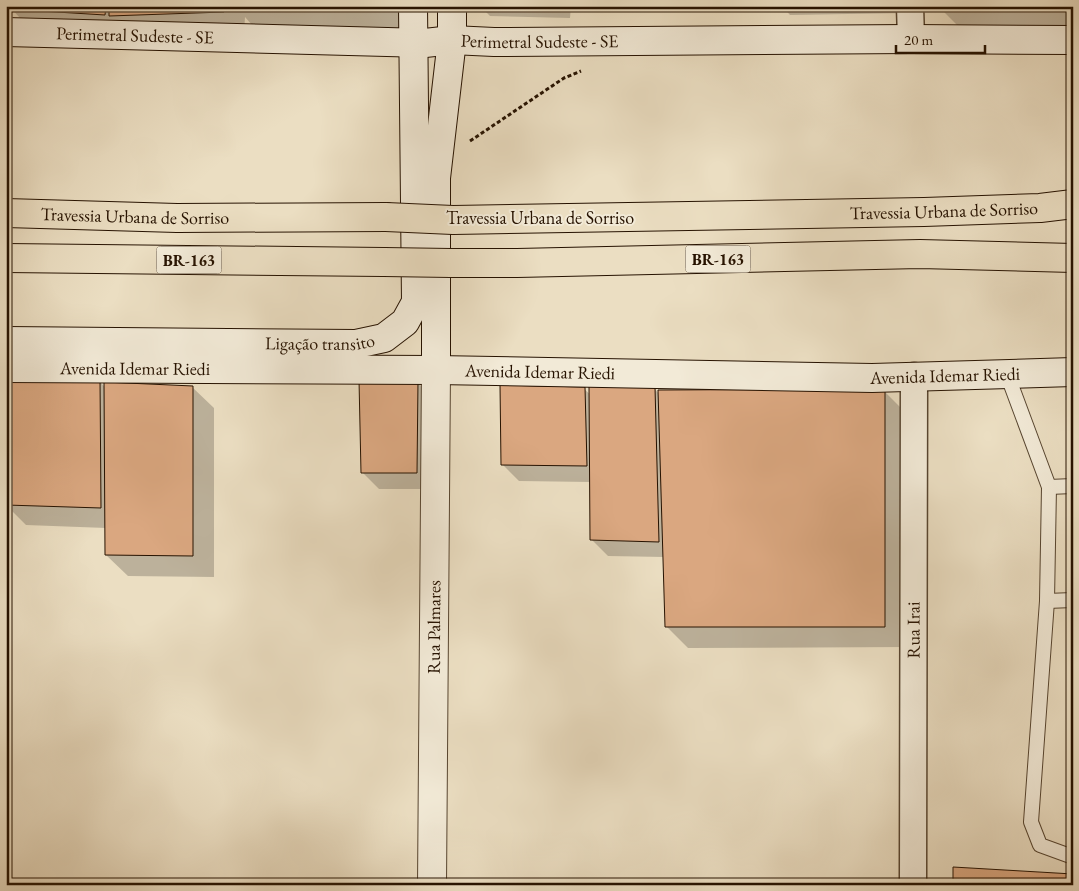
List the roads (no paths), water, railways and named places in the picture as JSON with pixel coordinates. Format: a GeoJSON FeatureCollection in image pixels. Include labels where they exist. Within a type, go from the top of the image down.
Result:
{"type":"FeatureCollection","features":[{"type":"Feature","properties":{"kind":"highway","name":"Travessia Urbana de Sorriso"},"geometry":{"type":"LineString","coordinates":[[6,213],[177,218],[386,217],[454,220],[924,212],[1040,208],[1073,204]]}},
{"type":"Feature","properties":{"kind":"highway","name":"BR-163"},"geometry":{"type":"LineString","coordinates":[[6,258],[451,263],[920,254],[1073,258]]}},
{"type":"Feature","properties":{"kind":"main road","name":"Ligação transito"},"geometry":{"type":"LineString","coordinates":[[6,341],[356,344],[384,338],[405,322],[416,302],[413,6]]}},
{"type":"Feature","properties":{"kind":"main road","name":"Rua Palmares"},"geometry":{"type":"LineString","coordinates":[[432,885],[436,178],[452,40],[452,6]]}},
{"type":"Feature","properties":{"kind":"main road","name":"Perimetral Sudeste - SE"},"geometry":{"type":"LineString","coordinates":[[6,32],[425,43],[452,40],[504,42],[911,39],[1073,40]]}},
{"type":"Feature","properties":{"kind":"main road","name":"Avenida Idemar Riedi"},"geometry":{"type":"LineString","coordinates":[[6,368],[436,370],[843,378],[1073,372]]}},
{"type":"Feature","properties":{"kind":"street"},"geometry":{"type":"LineString","coordinates":[[910,6],[911,39]]}},
{"type":"Feature","properties":{"kind":"street","name":"Rua Irai"},"geometry":{"type":"LineString","coordinates":[[913,885],[914,376]]}},
{"type":"Feature","properties":{"kind":"lane"},"geometry":{"type":"LineString","coordinates":[[1007,374],[1049,486],[1046,601],[1031,822],[1040,845],[1073,857]]}},
{"type":"Feature","properties":{"kind":"lane"},"geometry":{"type":"LineString","coordinates":[[1049,486],[1073,486]]}},
{"type":"Feature","properties":{"kind":"lane"},"geometry":{"type":"LineString","coordinates":[[1046,601],[1073,600]]}}]}
